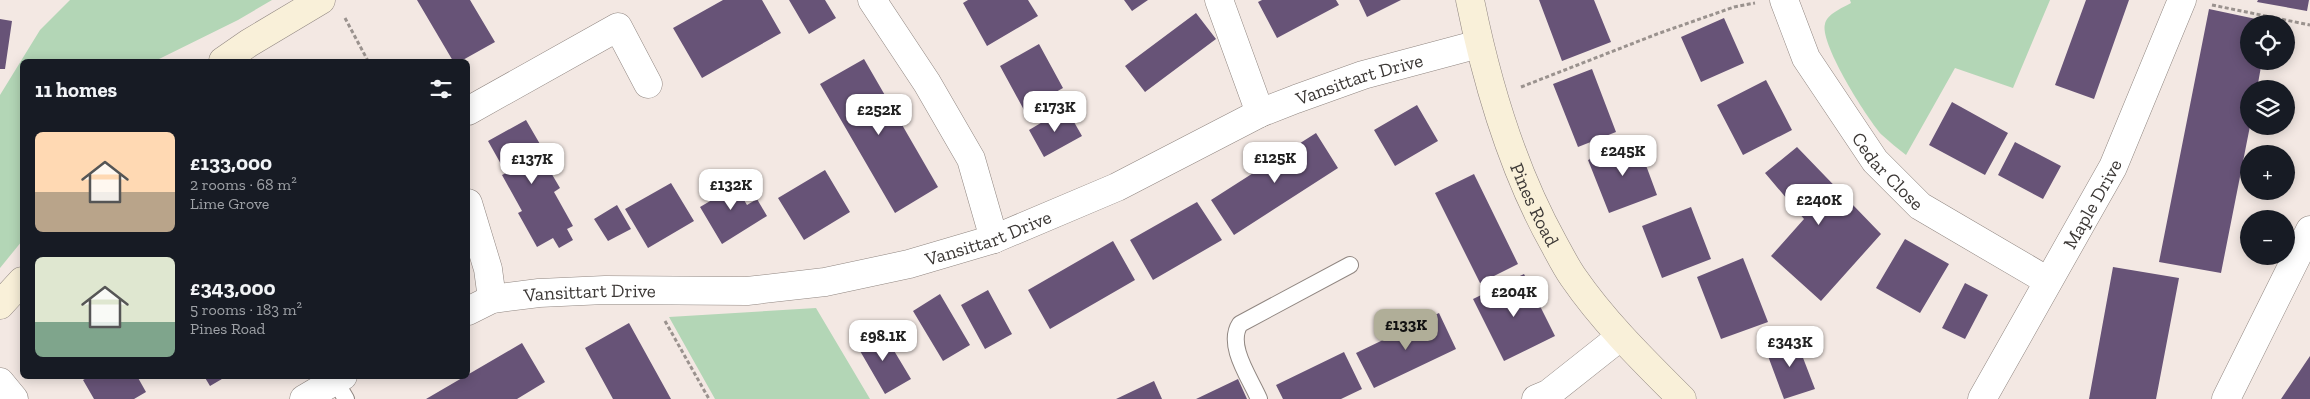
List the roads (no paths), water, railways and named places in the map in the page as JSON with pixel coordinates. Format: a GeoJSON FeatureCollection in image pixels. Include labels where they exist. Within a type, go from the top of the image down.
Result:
{"type":"FeatureCollection","features":[{"type":"Feature","properties":{"kind":"street"},"geometry":{"type":"LineString","coordinates":[[226,59],[321,0]]}},
{"type":"Feature","properties":{"kind":"street"},"geometry":{"type":"LineString","coordinates":[[872,0],[927,83],[971,159],[994,239]]}},
{"type":"Feature","properties":{"kind":"street"},"geometry":{"type":"LineString","coordinates":[[1219,0],[1260,113]]}},
{"type":"Feature","properties":{"kind":"street","name":"Pines Road"},"geometry":{"type":"LineString","coordinates":[[1470,0],[1479,44],[1494,96],[1509,143],[1533,206],[1572,276],[1620,337],[1682,399]]}},
{"type":"Feature","properties":{"kind":"street","name":"Maple Drive"},"geometry":{"type":"LineString","coordinates":[[1982,399],[2113,167],[2182,1]]}},
{"type":"Feature","properties":{"kind":"street","name":"Cedar Close"},"geometry":{"type":"LineString","coordinates":[[1783,2],[1806,58],[1875,161],[1920,206],[2048,281]]}},
{"type":"Feature","properties":{"kind":"street"},"geometry":{"type":"LineString","coordinates":[[470,110],[618,28],[648,84]]}},
{"type":"Feature","properties":{"kind":"street","name":"Vansittart Drive"},"geometry":{"type":"LineString","coordinates":[[470,310],[492,299],[539,293],[605,290],[747,291],[824,282],[910,264],[994,239],[1117,187],[1260,113],[1363,75],[1479,44]]}},
{"type":"Feature","properties":{"kind":"street"},"geometry":{"type":"LineString","coordinates":[[470,210],[488,269],[492,299]]}},
{"type":"Feature","properties":{"kind":"street"},"geometry":{"type":"LineString","coordinates":[[2226,399],[2310,230]]}},
{"type":"Feature","properties":{"kind":"street"},"geometry":{"type":"LineString","coordinates":[[0,305],[20,283]]}},
{"type":"Feature","properties":{"kind":"street"},"geometry":{"type":"LineString","coordinates":[[1536,399],[1548,394],[1620,337]]}},
{"type":"Feature","properties":{"kind":"street"},"geometry":{"type":"LineString","coordinates":[[0,382],[14,399]]}},
{"type":"Feature","properties":{"kind":"street"},"geometry":{"type":"LineString","coordinates":[[304,399],[341,386]]}},
{"type":"Feature","properties":{"kind":"lane"},"geometry":{"type":"LineString","coordinates":[[1259,399],[1237,349],[1235,331],[1240,324],[1350,265]]}}]}
